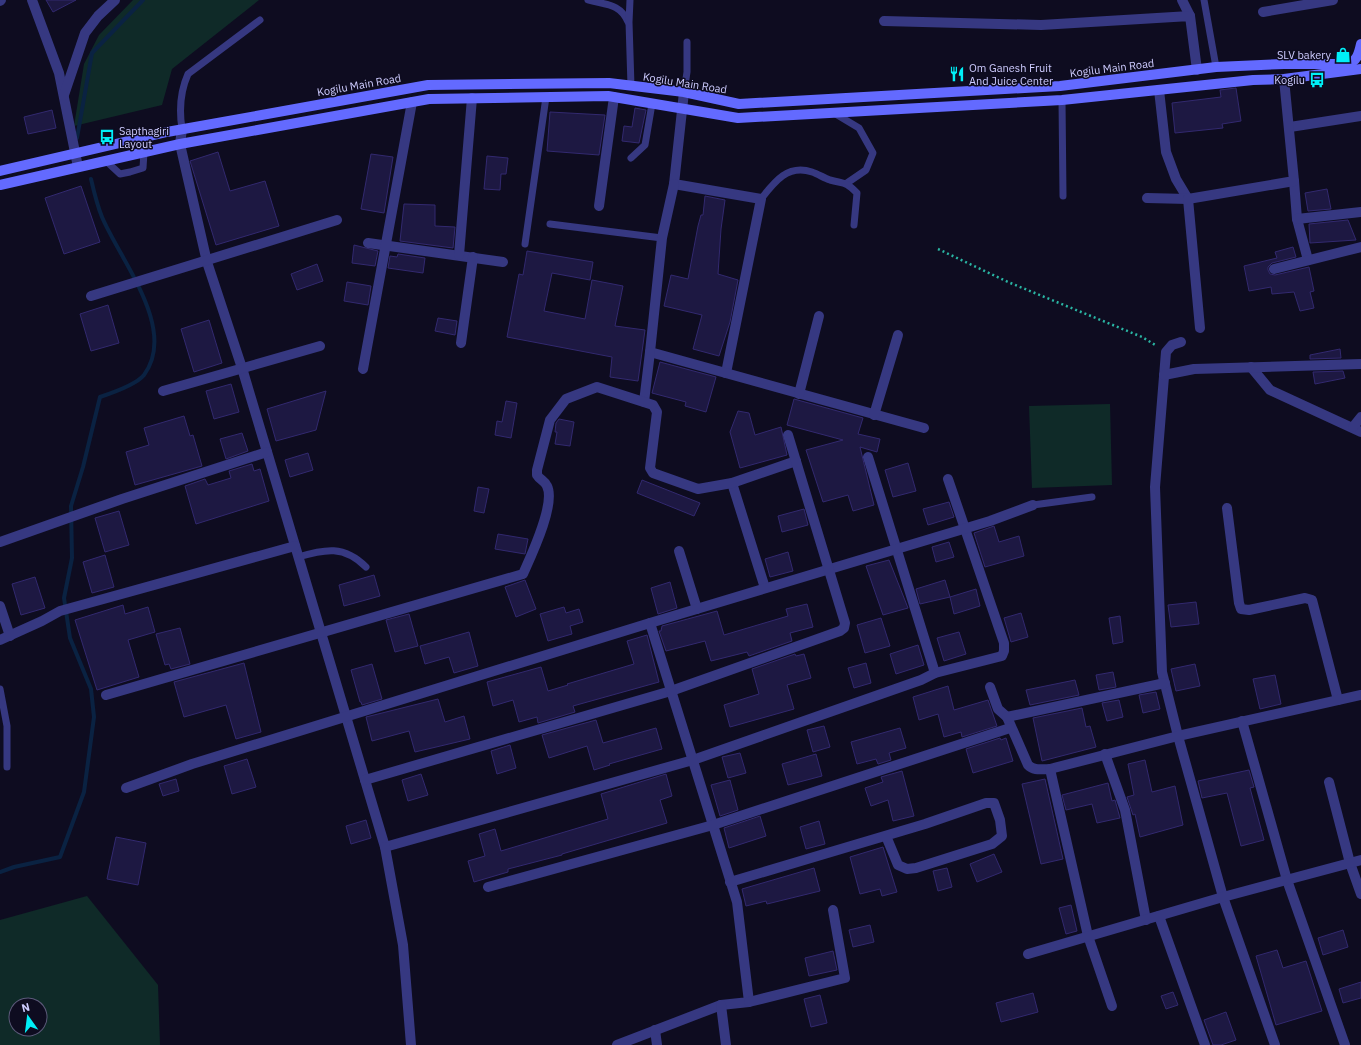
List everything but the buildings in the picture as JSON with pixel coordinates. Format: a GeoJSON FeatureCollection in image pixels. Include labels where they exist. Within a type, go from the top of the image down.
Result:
{"type":"FeatureCollection","features":[{"type":"Feature","properties":{"kind":"main road","name":"Kogilu Main Road"},"geometry":{"type":"LineString","coordinates":[[0,171],[182,130],[428,85],[609,83],[684,92],[739,104],[1060,86],[1238,65],[1347,64],[1352,63],[1359,54],[1361,44]]}},
{"type":"Feature","properties":{"kind":"main road"},"geometry":{"type":"LineString","coordinates":[[1238,65],[1240,82]]}},
{"type":"Feature","properties":{"kind":"main road"},"geometry":{"type":"LineString","coordinates":[[0,185],[180,144],[429,99],[614,97],[738,118],[1062,100],[1284,79],[1361,69]]}},
{"type":"Feature","properties":{"kind":"street"},"geometry":{"type":"LineString","coordinates":[[32,0],[59,73],[74,154],[78,167]]}},
{"type":"Feature","properties":{"kind":"street"},"geometry":{"type":"LineString","coordinates":[[64,97],[85,33],[98,16],[115,0]]}},
{"type":"Feature","properties":{"kind":"street"},"geometry":{"type":"LineString","coordinates":[[1182,0],[1190,16],[1197,70]]}},
{"type":"Feature","properties":{"kind":"street"},"geometry":{"type":"LineString","coordinates":[[1263,12],[1326,1]]}},
{"type":"Feature","properties":{"kind":"street"},"geometry":{"type":"LineString","coordinates":[[884,21],[1041,25],[1190,16]]}},
{"type":"Feature","properties":{"kind":"street"},"geometry":{"type":"LineString","coordinates":[[1284,79],[1290,127],[1296,219],[1308,260]]}},
{"type":"Feature","properties":{"kind":"street"},"geometry":{"type":"LineString","coordinates":[[1159,90],[1166,152],[1176,179],[1188,198],[1200,328]]}},
{"type":"Feature","properties":{"kind":"street"},"geometry":{"type":"LineString","coordinates":[[644,402],[662,238],[674,184],[684,92]]}},
{"type":"Feature","properties":{"kind":"street"},"geometry":{"type":"LineString","coordinates":[[599,206],[614,97]]}},
{"type":"Feature","properties":{"kind":"street"},"geometry":{"type":"LineString","coordinates":[[459,255],[472,98]]}},
{"type":"Feature","properties":{"kind":"street"},"geometry":{"type":"LineString","coordinates":[[363,369],[412,102]]}},
{"type":"Feature","properties":{"kind":"street"},"geometry":{"type":"LineString","coordinates":[[1290,127],[1361,116]]}},
{"type":"Feature","properties":{"kind":"street"},"geometry":{"type":"LineString","coordinates":[[182,130],[180,144],[207,262],[242,368],[385,847],[403,945],[411,1045]]}},
{"type":"Feature","properties":{"kind":"street"},"geometry":{"type":"LineString","coordinates":[[1147,198],[1188,198],[1294,181]]}},
{"type":"Feature","properties":{"kind":"street"},"geometry":{"type":"LineString","coordinates":[[674,184],[761,199],[726,374]]}},
{"type":"Feature","properties":{"kind":"street"},"geometry":{"type":"LineString","coordinates":[[1296,219],[1361,212]]}},
{"type":"Feature","properties":{"kind":"street"},"geometry":{"type":"LineString","coordinates":[[91,296],[207,262],[337,220]]}},
{"type":"Feature","properties":{"kind":"street"},"geometry":{"type":"LineString","coordinates":[[368,243],[503,262]]}},
{"type":"Feature","properties":{"kind":"street"},"geometry":{"type":"LineString","coordinates":[[1274,269],[1361,247]]}},
{"type":"Feature","properties":{"kind":"street"},"geometry":{"type":"LineString","coordinates":[[462,343],[473,257]]}},
{"type":"Feature","properties":{"kind":"street"},"geometry":{"type":"LineString","coordinates":[[799,394],[819,316]]}},
{"type":"Feature","properties":{"kind":"street"},"geometry":{"type":"LineString","coordinates":[[874,415],[898,335]]}},
{"type":"Feature","properties":{"kind":"street"},"geometry":{"type":"LineString","coordinates":[[1181,342],[1172,344],[1166,352],[1155,487],[1162,672],[1178,736],[1223,897],[1275,1045]]}},
{"type":"Feature","properties":{"kind":"street"},"geometry":{"type":"LineString","coordinates":[[163,391],[320,346]]}},
{"type":"Feature","properties":{"kind":"street"},"geometry":{"type":"LineString","coordinates":[[650,352],[924,428]]}},
{"type":"Feature","properties":{"kind":"street"},"geometry":{"type":"LineString","coordinates":[[1164,375],[1194,369],[1361,364]]}},
{"type":"Feature","properties":{"kind":"street"},"geometry":{"type":"LineString","coordinates":[[1251,367],[1270,390],[1357,430],[1361,417]]}},
{"type":"Feature","properties":{"kind":"street"},"geometry":{"type":"LineString","coordinates":[[106,695],[523,574],[536,546],[546,514],[549,492],[545,482],[537,475],[537,470],[550,420],[566,399],[597,387],[653,405],[657,412],[650,460],[650,468],[653,473],[698,489],[732,483],[796,460]]}},
{"type":"Feature","properties":{"kind":"street"},"geometry":{"type":"LineString","coordinates":[[365,780],[671,691],[840,631],[844,628],[844,623],[788,435]]}},
{"type":"Feature","properties":{"kind":"street"},"geometry":{"type":"LineString","coordinates":[[0,542],[77,514],[267,452]]}},
{"type":"Feature","properties":{"kind":"street"},"geometry":{"type":"LineString","coordinates":[[868,457],[935,673]]}},
{"type":"Feature","properties":{"kind":"street"},"geometry":{"type":"LineString","coordinates":[[385,847],[693,760],[921,680],[935,673],[1002,656],[1004,651],[1004,643],[948,479]]}},
{"type":"Feature","properties":{"kind":"street"},"geometry":{"type":"LineString","coordinates":[[732,483],[765,588]]}},
{"type":"Feature","properties":{"kind":"street"},"geometry":{"type":"LineString","coordinates":[[126,788],[192,764],[650,623],[897,549],[1033,505]]}},
{"type":"Feature","properties":{"kind":"street"},"geometry":{"type":"LineString","coordinates":[[1227,508],[1241,609],[1249,610],[1305,598],[1312,600],[1338,700]]}},
{"type":"Feature","properties":{"kind":"street"},"geometry":{"type":"LineString","coordinates":[[0,606],[5,638],[60,611],[295,546]]}},
{"type":"Feature","properties":{"kind":"street"},"geometry":{"type":"LineString","coordinates":[[679,551],[697,609]]}},
{"type":"Feature","properties":{"kind":"street"},"geometry":{"type":"LineString","coordinates":[[650,623],[736,902],[749,1002]]}},
{"type":"Feature","properties":{"kind":"street"},"geometry":{"type":"LineString","coordinates":[[1007,717],[1165,683]]}},
{"type":"Feature","properties":{"kind":"street"},"geometry":{"type":"LineString","coordinates":[[990,687],[998,709],[1007,717],[1010,728],[1028,765],[1032,769],[1050,769],[1178,736],[1361,695]]}},
{"type":"Feature","properties":{"kind":"street"},"geometry":{"type":"LineString","coordinates":[[1242,721],[1287,880],[1345,1045]]}},
{"type":"Feature","properties":{"kind":"street"},"geometry":{"type":"LineString","coordinates":[[488,887],[713,825],[1010,728]]}},
{"type":"Feature","properties":{"kind":"street"},"geometry":{"type":"LineString","coordinates":[[1105,754],[1125,810],[1146,920]]}},
{"type":"Feature","properties":{"kind":"street"},"geometry":{"type":"LineString","coordinates":[[1050,769],[1088,936],[1112,1006]]}},
{"type":"Feature","properties":{"kind":"street"},"geometry":{"type":"LineString","coordinates":[[1329,782],[1350,863],[1361,894]]}},
{"type":"Feature","properties":{"kind":"street"},"geometry":{"type":"LineString","coordinates":[[730,882],[886,836],[986,803],[994,803],[1000,820],[1002,836],[992,844],[916,868],[907,869],[898,865],[886,836]]}},
{"type":"Feature","properties":{"kind":"street"},"geometry":{"type":"LineString","coordinates":[[1028,954],[1223,897],[1361,860]]}},
{"type":"Feature","properties":{"kind":"street"},"geometry":{"type":"LineString","coordinates":[[617,1045],[721,1005],[749,1002],[845,978],[834,910]]}},
{"type":"Feature","properties":{"kind":"street"},"geometry":{"type":"LineString","coordinates":[[1159,916],[1205,1045]]}},
{"type":"Feature","properties":{"kind":"street"},"geometry":{"type":"LineString","coordinates":[[721,1005],[726,1045]]}},
{"type":"Feature","properties":{"kind":"street"},"geometry":{"type":"LineString","coordinates":[[655,1030],[657,1045]]}},
{"type":"Feature","properties":{"kind":"lane"},"geometry":{"type":"LineString","coordinates":[[588,0],[616,6],[625,14],[628,22]]}},
{"type":"Feature","properties":{"kind":"lane"},"geometry":{"type":"LineString","coordinates":[[630,0],[628,22],[631,86]]}},
{"type":"Feature","properties":{"kind":"lane"},"geometry":{"type":"LineString","coordinates":[[1204,0],[1216,67]]}},
{"type":"Feature","properties":{"kind":"lane"},"geometry":{"type":"LineString","coordinates":[[182,130],[180,103],[183,84],[188,74],[260,20]]}},
{"type":"Feature","properties":{"kind":"lane"},"geometry":{"type":"LineString","coordinates":[[684,92],[687,72],[687,42]]}},
{"type":"Feature","properties":{"kind":"lane"},"geometry":{"type":"LineString","coordinates":[[525,244],[546,97]]}},
{"type":"Feature","properties":{"kind":"lane"},"geometry":{"type":"LineString","coordinates":[[1062,100],[1063,196]]}},
{"type":"Feature","properties":{"kind":"lane"},"geometry":{"type":"LineString","coordinates":[[631,158],[645,145],[652,104]]}},
{"type":"Feature","properties":{"kind":"lane"},"geometry":{"type":"LineString","coordinates":[[833,113],[859,128],[873,153],[866,170],[847,183]]}},
{"type":"Feature","properties":{"kind":"lane"},"geometry":{"type":"LineString","coordinates":[[106,161],[120,174],[130,172],[142,169],[144,152]]}},
{"type":"Feature","properties":{"kind":"lane"},"geometry":{"type":"LineString","coordinates":[[761,199],[772,185],[782,176],[797,169],[847,183],[856,193],[854,225]]}},
{"type":"Feature","properties":{"kind":"lane"},"geometry":{"type":"LineString","coordinates":[[550,224],[662,238]]}},
{"type":"Feature","properties":{"kind":"lane"},"geometry":{"type":"LineString","coordinates":[[1033,505],[1092,497]]}},
{"type":"Feature","properties":{"kind":"lane"},"geometry":{"type":"LineString","coordinates":[[298,557],[323,550],[337,552],[355,556],[366,567]]}},
{"type":"Feature","properties":{"kind":"lane"},"geometry":{"type":"LineString","coordinates":[[0,689],[7,726],[8,767]]}},
{"type":"Feature","properties":{"kind":"path"},"geometry":{"type":"LineString","coordinates":[[938,249],[1008,282],[1142,337],[1166,352]]}},
{"type":"Feature","properties":{"kind":"green space"},"geometry":{"type":"Polygon","coordinates":[[[133,0],[259,0],[172,69],[162,105],[74,126],[84,64],[99,35],[133,0]]]}},
{"type":"Feature","properties":{"kind":"green space"},"geometry":{"type":"Polygon","coordinates":[[[1110,404],[1112,485],[1032,488],[1029,406],[1110,404]]]}},
{"type":"Feature","properties":{"kind":"green space"},"geometry":{"type":"Polygon","coordinates":[[[87,896],[158,985],[160,1045],[0,1045],[0,920],[87,896]]]}},
{"type":"Feature","properties":{"kind":"waterway"},"geometry":{"type":"LineString","coordinates":[[77,138],[92,53],[143,0]]}},
{"type":"Feature","properties":{"kind":"waterway"},"geometry":{"type":"LineString","coordinates":[[0,872],[14,867],[60,857],[84,792],[94,717],[91,689],[70,638],[64,598],[72,558],[71,506],[83,467],[100,397],[124,388],[140,379],[144,375],[153,357],[154,337],[150,316],[132,274],[102,217],[91,179]]}},
{"type":"Feature","properties":{"kind":"place","name":"SLV bakery"},"geometry":{"type":"Point","coordinates":[1343,55]}},
{"type":"Feature","properties":{"kind":"place","name":"Om Ganesh Fruit And Juice Center"},"geometry":{"type":"Point","coordinates":[957,74]}},
{"type":"Feature","properties":{"kind":"place","name":"Kogilu"},"geometry":{"type":"Point","coordinates":[1317,80]}},
{"type":"Feature","properties":{"kind":"place","name":"Sapthagiri Layout"},"geometry":{"type":"Point","coordinates":[107,137]}}]}
